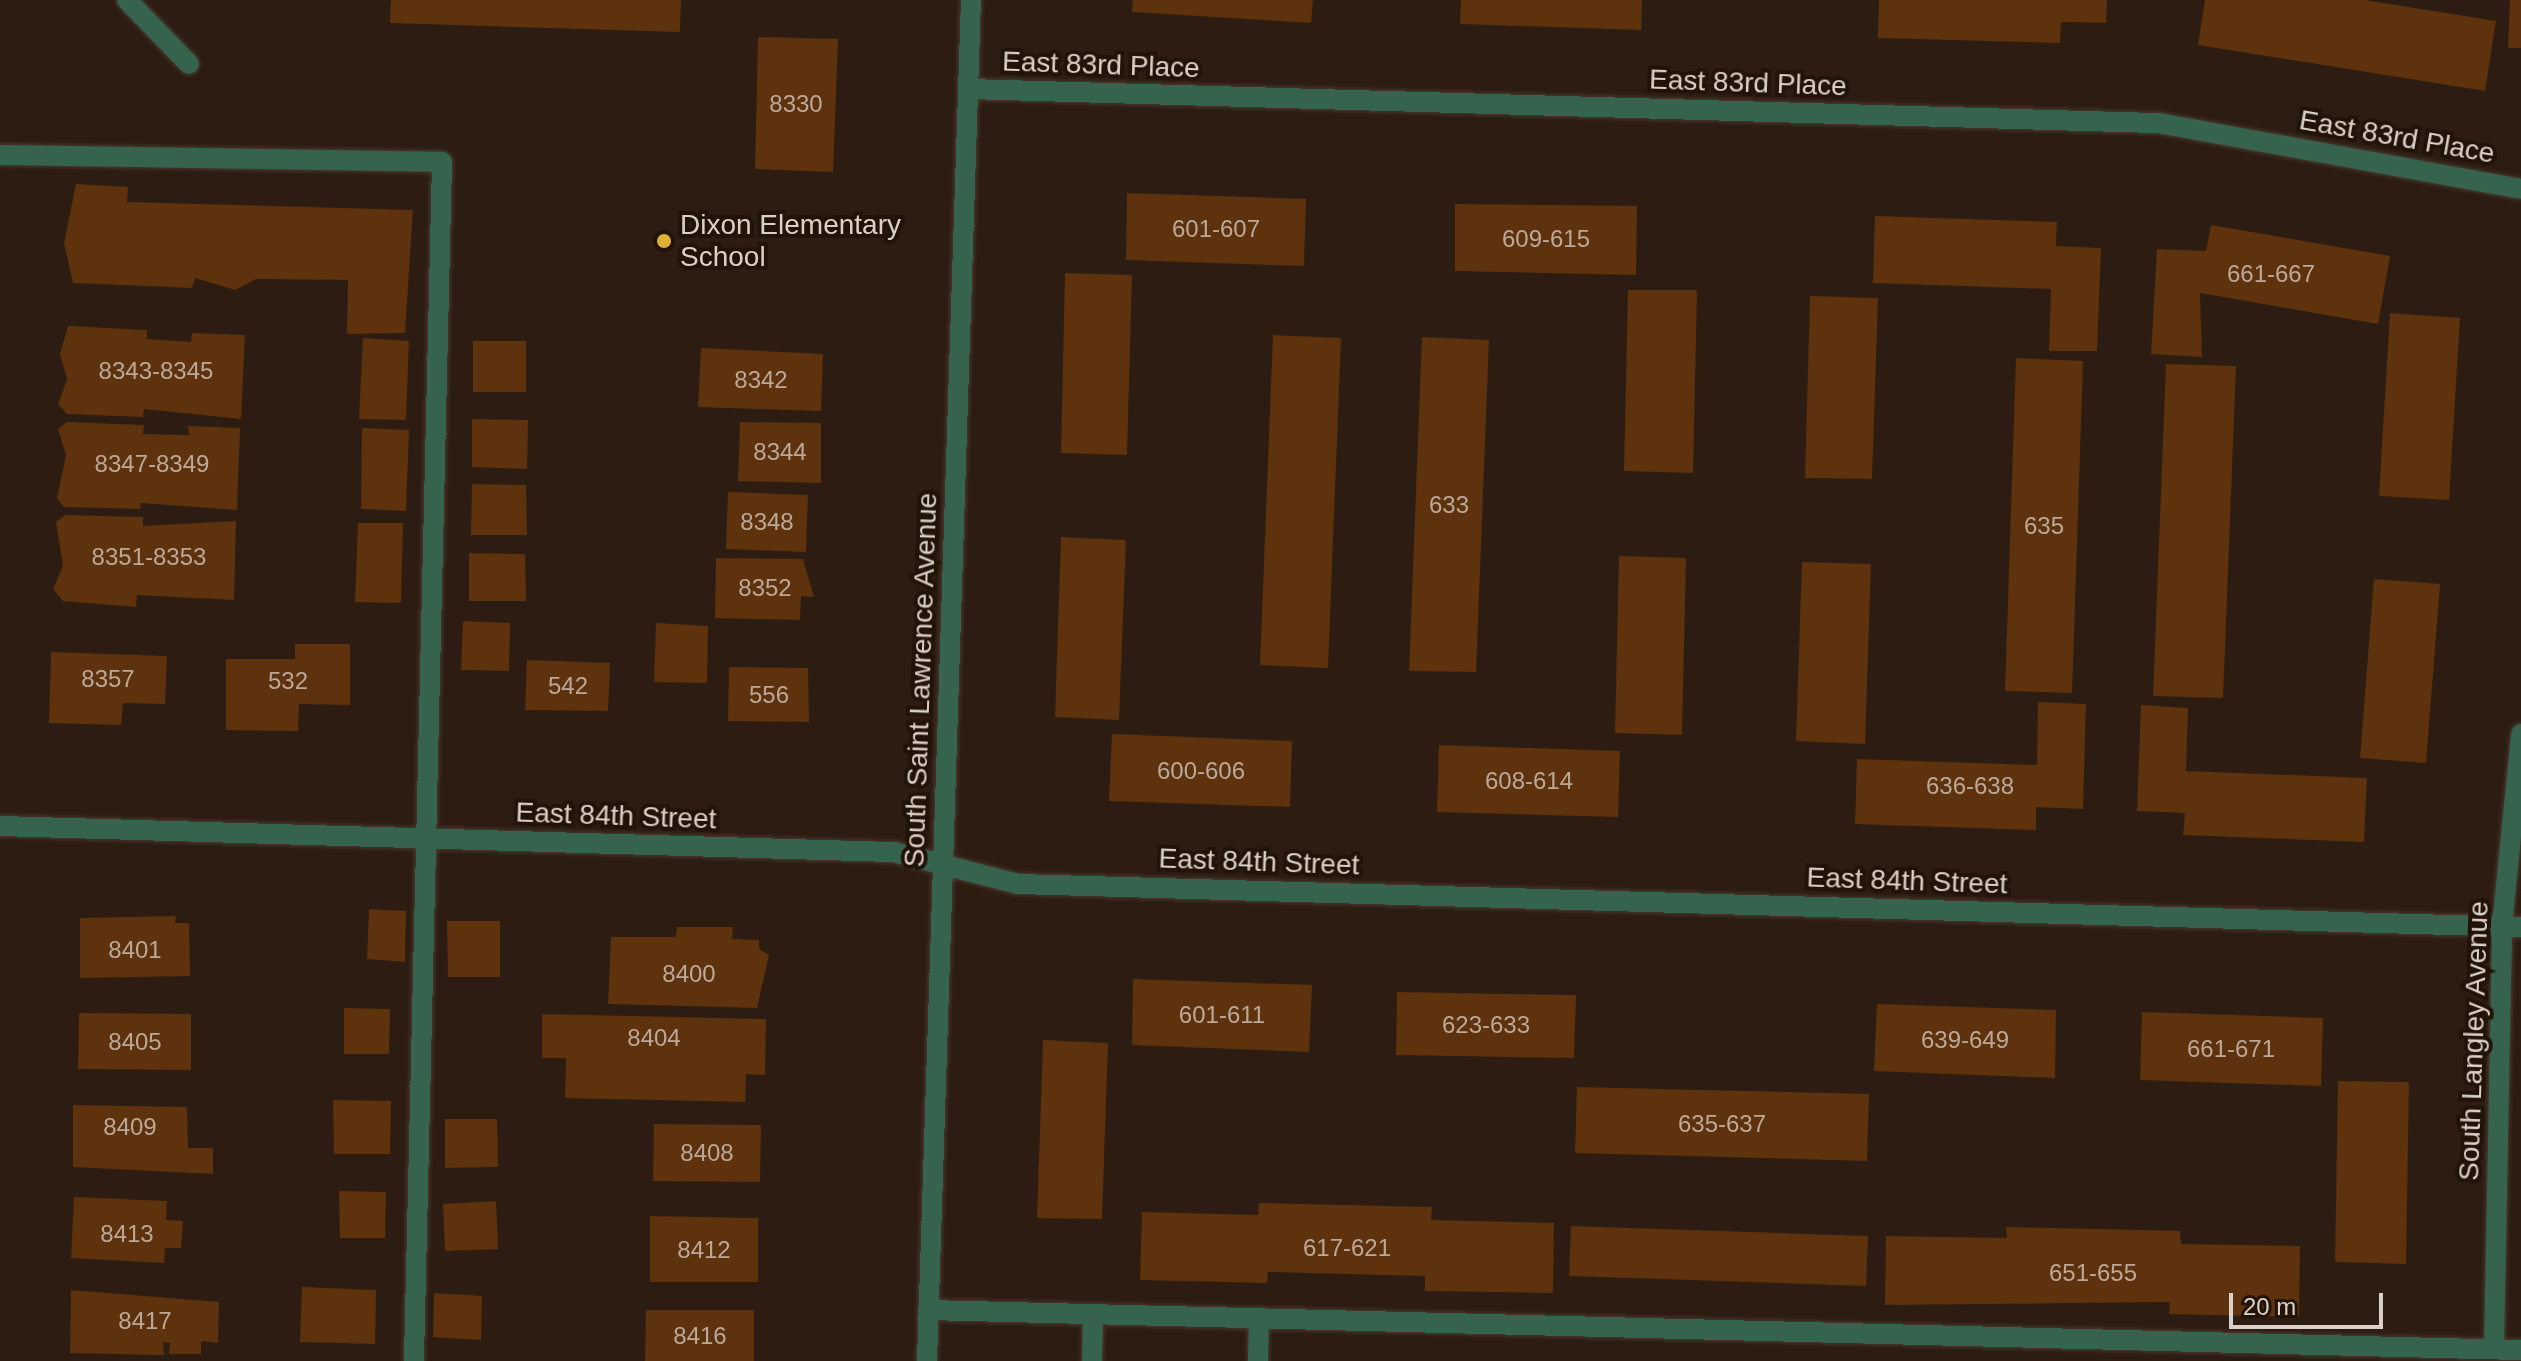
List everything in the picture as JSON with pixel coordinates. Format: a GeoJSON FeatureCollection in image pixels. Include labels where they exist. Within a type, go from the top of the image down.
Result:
{"type":"FeatureCollection","features":[{"type":"Feature","properties":{"kind":"street"},"geometry":{"type":"LineString","coordinates":[[127,0],[189,64]]}},
{"type":"Feature","properties":{"kind":"street","name":"South Saint Lawrence Avenue"},"geometry":{"type":"LineString","coordinates":[[927,1361],[971,0]]}},
{"type":"Feature","properties":{"kind":"street","name":"East 83rd Place"},"geometry":{"type":"LineString","coordinates":[[968,89],[2158,123],[2521,189]]}},
{"type":"Feature","properties":{"kind":"street"},"geometry":{"type":"LineString","coordinates":[[0,155],[442,162],[414,1361]]}},
{"type":"Feature","properties":{"kind":"street","name":"South Langley Avenue"},"geometry":{"type":"LineString","coordinates":[[2494,1349],[2521,734]]}},
{"type":"Feature","properties":{"kind":"street","name":"East 84th Street"},"geometry":{"type":"LineString","coordinates":[[0,826],[894,852],[1018,884],[2512,927]]}},
{"type":"Feature","properties":{"kind":"street"},"geometry":{"type":"LineString","coordinates":[[928,1310],[2457,1355],[2494,1349],[2519,1354]]}},
{"type":"Feature","properties":{"kind":"street"},"geometry":{"type":"LineString","coordinates":[[1092,1361],[1093,1314]]}},
{"type":"Feature","properties":{"kind":"street"},"geometry":{"type":"LineString","coordinates":[[1258,1361],[1259,1318]]}},
{"type":"Feature","properties":{"kind":"building"},"geometry":{"type":"Polygon","coordinates":[[[391,0],[681,0],[680,32],[390,23],[391,0]]]}},
{"type":"Feature","properties":{"kind":"building"},"geometry":{"type":"Polygon","coordinates":[[[1133,0],[1313,0],[1311,23],[1132,12],[1133,0]]]}},
{"type":"Feature","properties":{"kind":"building"},"geometry":{"type":"Polygon","coordinates":[[[1461,0],[1642,0],[1641,30],[1460,24],[1461,0]]]}},
{"type":"Feature","properties":{"kind":"building"},"geometry":{"type":"Polygon","coordinates":[[[1879,0],[2107,0],[2106,23],[2061,22],[2060,43],[1878,38],[1879,0]]]}},
{"type":"Feature","properties":{"kind":"building"},"geometry":{"type":"Polygon","coordinates":[[[2205,0],[2365,0],[2496,21],[2485,91],[2198,45],[2205,0]]]}},
{"type":"Feature","properties":{"kind":"building"},"geometry":{"type":"Polygon","coordinates":[[[2510,0],[2521,0],[2521,48],[2508,48],[2510,0]]]}},
{"type":"Feature","properties":{"kind":"building"},"geometry":{"type":"Polygon","coordinates":[[[758,37],[838,39],[833,172],[755,169],[758,37]]]}},
{"type":"Feature","properties":{"kind":"building"},"geometry":{"type":"Polygon","coordinates":[[[76,184],[128,187],[127,202],[413,210],[405,333],[347,334],[348,280],[256,279],[235,290],[195,278],[192,288],[73,283],[64,243],[76,184]]]}},
{"type":"Feature","properties":{"kind":"building"},"geometry":{"type":"Polygon","coordinates":[[[1127,193],[1306,199],[1304,266],[1126,260],[1127,193]]]}},
{"type":"Feature","properties":{"kind":"building"},"geometry":{"type":"Polygon","coordinates":[[[1455,204],[1637,206],[1636,275],[1455,271],[1455,204]]]}},
{"type":"Feature","properties":{"kind":"building"},"geometry":{"type":"Polygon","coordinates":[[[1875,216],[2057,222],[2056,246],[2101,248],[2097,351],[2049,351],[2051,289],[1873,283],[1875,216]]]}},
{"type":"Feature","properties":{"kind":"building"},"geometry":{"type":"Polygon","coordinates":[[[2211,225],[2390,256],[2378,324],[2200,293],[2202,357],[2151,354],[2157,249],[2206,251],[2211,225]]]}},
{"type":"Feature","properties":{"kind":"building"},"geometry":{"type":"Polygon","coordinates":[[[1065,273],[1132,275],[1127,455],[1061,453],[1065,273]]]}},
{"type":"Feature","properties":{"kind":"building"},"geometry":{"type":"Polygon","coordinates":[[[1628,290],[1697,290],[1693,473],[1624,471],[1628,290]]]}},
{"type":"Feature","properties":{"kind":"building"},"geometry":{"type":"Polygon","coordinates":[[[1810,296],[1878,298],[1872,479],[1805,478],[1810,296]]]}},
{"type":"Feature","properties":{"kind":"building"},"geometry":{"type":"Polygon","coordinates":[[[2390,313],[2460,318],[2449,500],[2379,496],[2390,313]]]}},
{"type":"Feature","properties":{"kind":"building"},"geometry":{"type":"Polygon","coordinates":[[[68,326],[147,330],[147,339],[191,342],[192,333],[245,335],[241,419],[144,409],[143,417],[67,414],[58,404],[67,379],[60,354],[68,326]]]}},
{"type":"Feature","properties":{"kind":"building"},"geometry":{"type":"Polygon","coordinates":[[[1273,335],[1341,338],[1328,668],[1260,665],[1273,335]]]}},
{"type":"Feature","properties":{"kind":"building"},"geometry":{"type":"Polygon","coordinates":[[[1422,337],[1489,340],[1476,672],[1409,671],[1422,337]]]}},
{"type":"Feature","properties":{"kind":"building"},"geometry":{"type":"Polygon","coordinates":[[[363,338],[409,341],[406,420],[359,419],[363,338]]]}},
{"type":"Feature","properties":{"kind":"building"},"geometry":{"type":"Polygon","coordinates":[[[473,341],[526,341],[526,392],[473,392],[473,341]]]}},
{"type":"Feature","properties":{"kind":"building"},"geometry":{"type":"Polygon","coordinates":[[[701,348],[823,354],[821,411],[698,407],[701,348]]]}},
{"type":"Feature","properties":{"kind":"building"},"geometry":{"type":"Polygon","coordinates":[[[2016,358],[2083,361],[2072,693],[2005,691],[2016,358]]]}},
{"type":"Feature","properties":{"kind":"building"},"geometry":{"type":"Polygon","coordinates":[[[2166,364],[2236,366],[2223,698],[2153,696],[2166,364]]]}},
{"type":"Feature","properties":{"kind":"building"},"geometry":{"type":"Polygon","coordinates":[[[472,419],[528,420],[527,469],[472,467],[472,419]]]}},
{"type":"Feature","properties":{"kind":"building"},"geometry":{"type":"Polygon","coordinates":[[[67,422],[144,425],[143,434],[189,435],[188,426],[240,428],[237,510],[140,503],[141,509],[64,507],[57,498],[66,455],[58,429],[67,422]]]}},
{"type":"Feature","properties":{"kind":"building"},"geometry":{"type":"Polygon","coordinates":[[[740,422],[821,423],[821,483],[738,481],[740,422]]]}},
{"type":"Feature","properties":{"kind":"building"},"geometry":{"type":"Polygon","coordinates":[[[362,428],[409,430],[406,511],[361,509],[362,428]]]}},
{"type":"Feature","properties":{"kind":"building"},"geometry":{"type":"Polygon","coordinates":[[[472,484],[526,485],[527,535],[471,535],[472,484]]]}},
{"type":"Feature","properties":{"kind":"building"},"geometry":{"type":"Polygon","coordinates":[[[728,492],[808,495],[806,552],[726,549],[728,492]]]}},
{"type":"Feature","properties":{"kind":"building"},"geometry":{"type":"Polygon","coordinates":[[[65,515],[143,517],[143,526],[236,521],[234,600],[137,595],[136,607],[63,601],[53,589],[63,566],[56,522],[65,515]]]}},
{"type":"Feature","properties":{"kind":"building"},"geometry":{"type":"Polygon","coordinates":[[[358,523],[403,523],[401,603],[355,602],[358,523]]]}},
{"type":"Feature","properties":{"kind":"building"},"geometry":{"type":"Polygon","coordinates":[[[1061,537],[1126,540],[1119,720],[1055,717],[1061,537]]]}},
{"type":"Feature","properties":{"kind":"building"},"geometry":{"type":"Polygon","coordinates":[[[469,553],[525,554],[526,601],[469,601],[469,553]]]}},
{"type":"Feature","properties":{"kind":"building"},"geometry":{"type":"Polygon","coordinates":[[[1619,556],[1686,558],[1682,735],[1615,733],[1619,556]]]}},
{"type":"Feature","properties":{"kind":"building"},"geometry":{"type":"Polygon","coordinates":[[[716,558],[803,559],[814,597],[801,596],[800,620],[715,618],[716,558]]]}},
{"type":"Feature","properties":{"kind":"building"},"geometry":{"type":"Polygon","coordinates":[[[1802,562],[1871,564],[1865,744],[1796,741],[1802,562]]]}},
{"type":"Feature","properties":{"kind":"building"},"geometry":{"type":"Polygon","coordinates":[[[2374,579],[2440,584],[2426,763],[2360,758],[2374,579]]]}},
{"type":"Feature","properties":{"kind":"building"},"geometry":{"type":"Polygon","coordinates":[[[463,621],[510,623],[509,671],[461,670],[463,621]]]}},
{"type":"Feature","properties":{"kind":"building"},"geometry":{"type":"Polygon","coordinates":[[[656,623],[708,626],[707,683],[654,682],[656,623]]]}},
{"type":"Feature","properties":{"kind":"building"},"geometry":{"type":"Polygon","coordinates":[[[295,644],[350,644],[350,705],[299,704],[298,731],[226,730],[226,659],[295,659],[295,644]]]}},
{"type":"Feature","properties":{"kind":"building"},"geometry":{"type":"Polygon","coordinates":[[[51,652],[167,656],[165,704],[123,703],[121,725],[49,723],[51,652]]]}},
{"type":"Feature","properties":{"kind":"building"},"geometry":{"type":"Polygon","coordinates":[[[527,660],[610,663],[608,711],[525,710],[527,660]]]}},
{"type":"Feature","properties":{"kind":"building"},"geometry":{"type":"Polygon","coordinates":[[[729,667],[808,668],[809,722],[728,721],[729,667]]]}},
{"type":"Feature","properties":{"kind":"building"},"geometry":{"type":"Polygon","coordinates":[[[2038,702],[2086,704],[2083,809],[2036,807],[2036,830],[1855,824],[1857,759],[2037,765],[2038,702]]]}},
{"type":"Feature","properties":{"kind":"building"},"geometry":{"type":"Polygon","coordinates":[[[2141,705],[2188,708],[2186,771],[2367,778],[2364,842],[2183,835],[2185,813],[2137,811],[2141,705]]]}},
{"type":"Feature","properties":{"kind":"building"},"geometry":{"type":"Polygon","coordinates":[[[1112,734],[1292,741],[1290,807],[1109,801],[1112,734]]]}},
{"type":"Feature","properties":{"kind":"building"},"geometry":{"type":"Polygon","coordinates":[[[1439,745],[1620,751],[1618,817],[1437,812],[1439,745]]]}},
{"type":"Feature","properties":{"kind":"building"},"geometry":{"type":"Polygon","coordinates":[[[369,909],[406,911],[405,962],[367,959],[369,909]]]}},
{"type":"Feature","properties":{"kind":"building"},"geometry":{"type":"Polygon","coordinates":[[[176,916],[175,923],[189,923],[190,976],[80,978],[80,918],[176,916]]]}},
{"type":"Feature","properties":{"kind":"building"},"geometry":{"type":"Polygon","coordinates":[[[447,921],[500,921],[500,977],[448,977],[447,921]]]}},
{"type":"Feature","properties":{"kind":"building"},"geometry":{"type":"Polygon","coordinates":[[[677,927],[733,927],[732,939],[759,940],[759,949],[769,955],[757,1008],[608,1004],[611,937],[676,937],[677,927]]]}},
{"type":"Feature","properties":{"kind":"building"},"geometry":{"type":"Polygon","coordinates":[[[1133,979],[1312,985],[1309,1052],[1132,1045],[1133,979]]]}},
{"type":"Feature","properties":{"kind":"building"},"geometry":{"type":"Polygon","coordinates":[[[1397,992],[1576,995],[1574,1058],[1396,1055],[1397,992]]]}},
{"type":"Feature","properties":{"kind":"building"},"geometry":{"type":"Polygon","coordinates":[[[1877,1004],[2056,1010],[2055,1078],[1874,1071],[1877,1004]]]}},
{"type":"Feature","properties":{"kind":"building"},"geometry":{"type":"Polygon","coordinates":[[[344,1008],[390,1009],[389,1054],[344,1054],[344,1008]]]}},
{"type":"Feature","properties":{"kind":"building"},"geometry":{"type":"Polygon","coordinates":[[[2142,1012],[2323,1018],[2321,1086],[2140,1080],[2142,1012]]]}},
{"type":"Feature","properties":{"kind":"building"},"geometry":{"type":"Polygon","coordinates":[[[79,1013],[191,1014],[191,1070],[78,1069],[79,1013]]]}},
{"type":"Feature","properties":{"kind":"building"},"geometry":{"type":"Polygon","coordinates":[[[542,1014],[766,1019],[765,1075],[746,1074],[745,1102],[565,1098],[566,1058],[542,1058],[542,1014]]]}},
{"type":"Feature","properties":{"kind":"building"},"geometry":{"type":"Polygon","coordinates":[[[1043,1040],[1108,1043],[1102,1219],[1037,1218],[1043,1040]]]}},
{"type":"Feature","properties":{"kind":"building"},"geometry":{"type":"Polygon","coordinates":[[[2338,1081],[2409,1082],[2406,1264],[2335,1262],[2338,1081]]]}},
{"type":"Feature","properties":{"kind":"building"},"geometry":{"type":"Polygon","coordinates":[[[1577,1087],[1869,1094],[1867,1161],[1575,1153],[1577,1087]]]}},
{"type":"Feature","properties":{"kind":"building"},"geometry":{"type":"Polygon","coordinates":[[[333,1100],[391,1101],[390,1154],[334,1154],[333,1100]]]}},
{"type":"Feature","properties":{"kind":"building"},"geometry":{"type":"Polygon","coordinates":[[[73,1105],[187,1107],[188,1148],[213,1148],[213,1174],[73,1167],[73,1105]]]}},
{"type":"Feature","properties":{"kind":"building"},"geometry":{"type":"Polygon","coordinates":[[[445,1119],[497,1119],[498,1167],[445,1168],[445,1119]]]}},
{"type":"Feature","properties":{"kind":"building"},"geometry":{"type":"Polygon","coordinates":[[[654,1124],[761,1125],[760,1182],[653,1181],[654,1124]]]}},
{"type":"Feature","properties":{"kind":"building"},"geometry":{"type":"Polygon","coordinates":[[[339,1191],[386,1192],[385,1238],[340,1238],[339,1191]]]}},
{"type":"Feature","properties":{"kind":"building"},"geometry":{"type":"Polygon","coordinates":[[[74,1197],[167,1201],[166,1220],[183,1221],[181,1248],[165,1248],[164,1263],[71,1258],[74,1197]]]}},
{"type":"Feature","properties":{"kind":"building"},"geometry":{"type":"Polygon","coordinates":[[[496,1201],[498,1249],[445,1251],[443,1204],[496,1201]]]}},
{"type":"Feature","properties":{"kind":"building"},"geometry":{"type":"Polygon","coordinates":[[[1259,1203],[1432,1207],[1431,1220],[1554,1223],[1553,1293],[1425,1291],[1425,1276],[1268,1272],[1267,1283],[1140,1280],[1142,1212],[1258,1215],[1259,1203]]]}},
{"type":"Feature","properties":{"kind":"building"},"geometry":{"type":"Polygon","coordinates":[[[650,1216],[758,1218],[758,1282],[650,1282],[650,1216]]]}},
{"type":"Feature","properties":{"kind":"building"},"geometry":{"type":"Polygon","coordinates":[[[1571,1226],[1868,1236],[1866,1286],[1569,1276],[1571,1226]]]}},
{"type":"Feature","properties":{"kind":"building"},"geometry":{"type":"Polygon","coordinates":[[[2006,1227],[2180,1231],[2181,1244],[2300,1246],[2299,1317],[2169,1314],[2170,1302],[1885,1305],[1886,1236],[2007,1238],[2006,1227]]]}},
{"type":"Feature","properties":{"kind":"building"},"geometry":{"type":"Polygon","coordinates":[[[302,1287],[376,1290],[375,1344],[300,1342],[302,1287]]]}},
{"type":"Feature","properties":{"kind":"building"},"geometry":{"type":"Polygon","coordinates":[[[71,1290],[219,1302],[218,1343],[201,1341],[201,1354],[169,1354],[170,1343],[163,1342],[164,1355],[70,1353],[71,1290]]]}},
{"type":"Feature","properties":{"kind":"building"},"geometry":{"type":"Polygon","coordinates":[[[434,1293],[482,1296],[481,1340],[433,1337],[434,1293]]]}},
{"type":"Feature","properties":{"kind":"building"},"geometry":{"type":"Polygon","coordinates":[[[646,1310],[754,1310],[754,1361],[645,1361],[646,1310]]]}},
{"type":"Feature","properties":{"kind":"place","name":"Dixon Elementary School"},"geometry":{"type":"Point","coordinates":[664,241]}}]}
